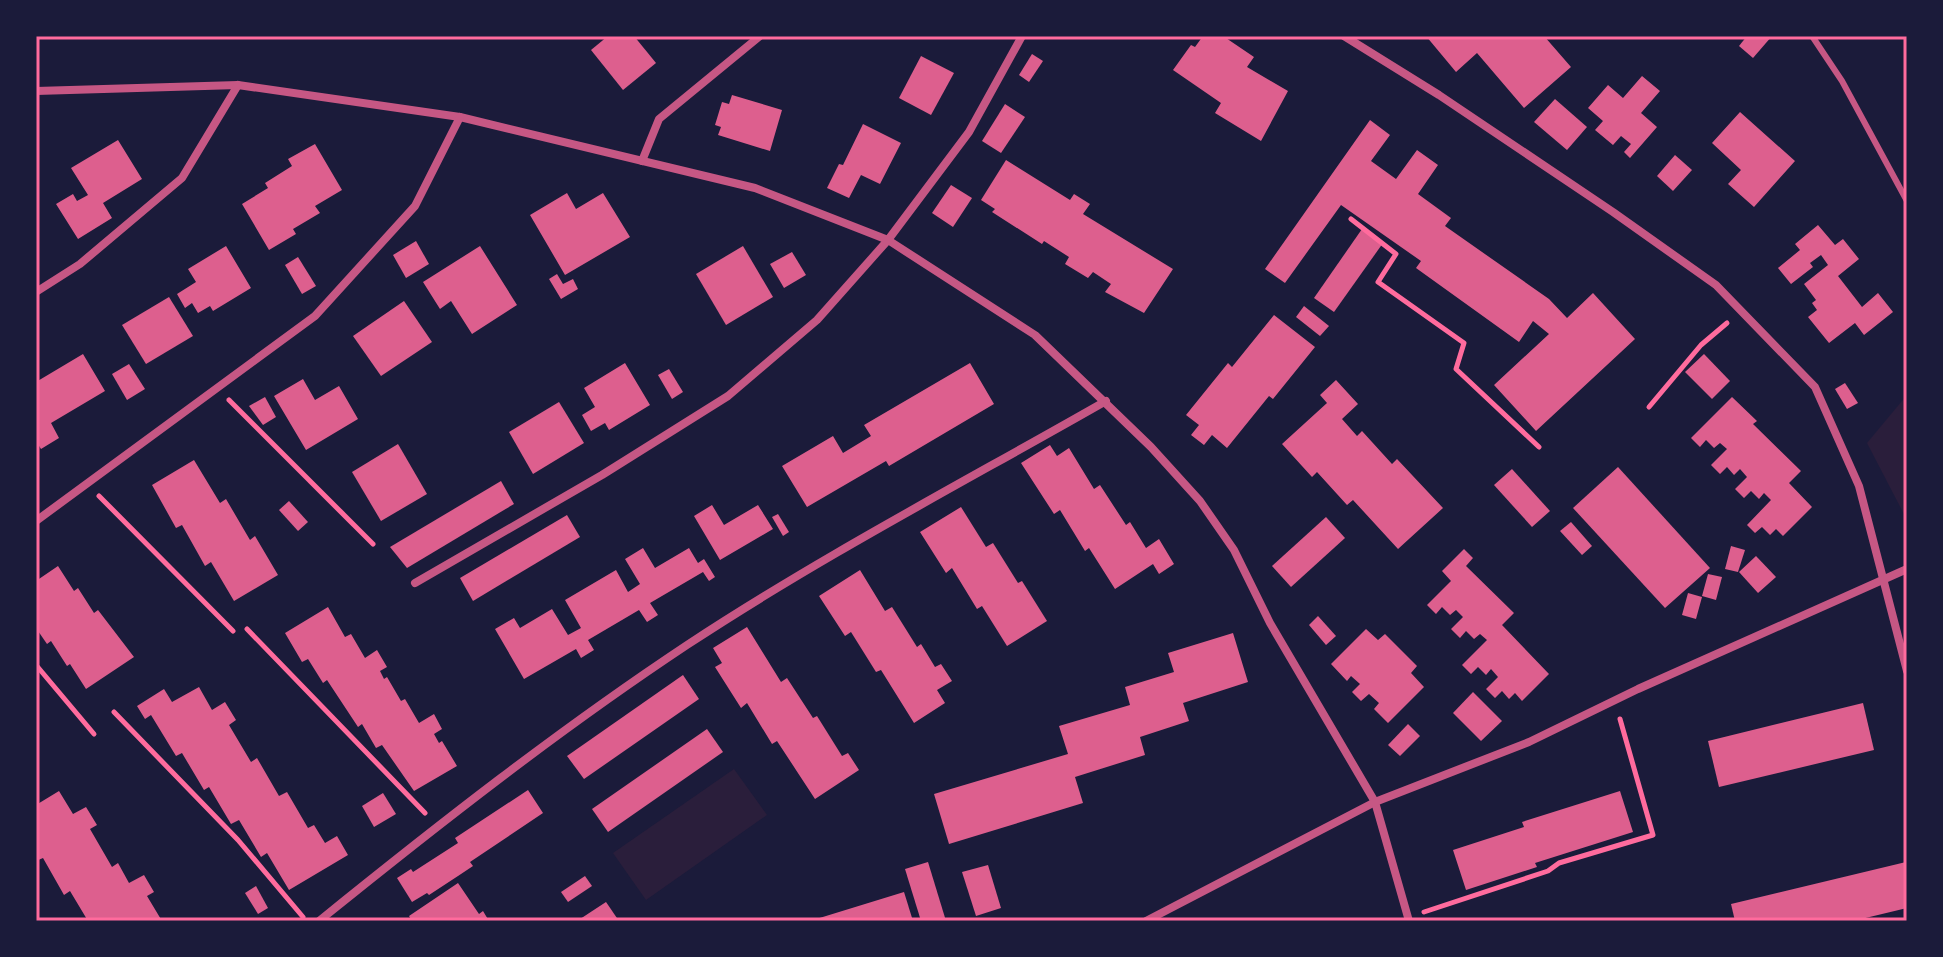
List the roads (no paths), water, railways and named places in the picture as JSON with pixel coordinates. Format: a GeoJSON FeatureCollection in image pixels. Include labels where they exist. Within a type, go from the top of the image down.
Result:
{"type":"FeatureCollection","features":[{"type":"Feature","properties":{"kind":"street"},"geometry":{"type":"LineString","coordinates":[[642,161],[659,119],[760,36]]}},
{"type":"Feature","properties":{"kind":"street"},"geometry":{"type":"LineString","coordinates":[[415,583],[602,475],[728,396],[817,320],[888,240],[969,132],[1022,36]]}},
{"type":"Feature","properties":{"kind":"street"},"geometry":{"type":"LineString","coordinates":[[1344,36],[1439,95],[1716,285],[1815,387],[1859,486],[1907,671]]}},
{"type":"Feature","properties":{"kind":"street"},"geometry":{"type":"LineString","coordinates":[[36,292],[80,264],[182,178],[238,85]]}},
{"type":"Feature","properties":{"kind":"street"},"geometry":{"type":"LineString","coordinates":[[36,91],[238,85],[460,117],[755,188],[888,240],[1035,335],[1106,401],[1200,501],[1234,550],[1270,623],[1375,802],[1409,919]]}},
{"type":"Feature","properties":{"kind":"street"},"geometry":{"type":"LineString","coordinates":[[36,521],[315,316],[415,206],[460,117]]}},
{"type":"Feature","properties":{"kind":"street"},"geometry":{"type":"LineString","coordinates":[[319,921],[437,825],[556,735],[689,644],[896,517],[1106,401]]}},
{"type":"Feature","properties":{"kind":"street"},"geometry":{"type":"LineString","coordinates":[[1146,921],[1375,802],[1529,742],[1615,700],[1907,569]]}},
{"type":"Feature","properties":{"kind":"lane"},"geometry":{"type":"LineString","coordinates":[[1812,36],[1842,81],[1907,201]]}}]}
